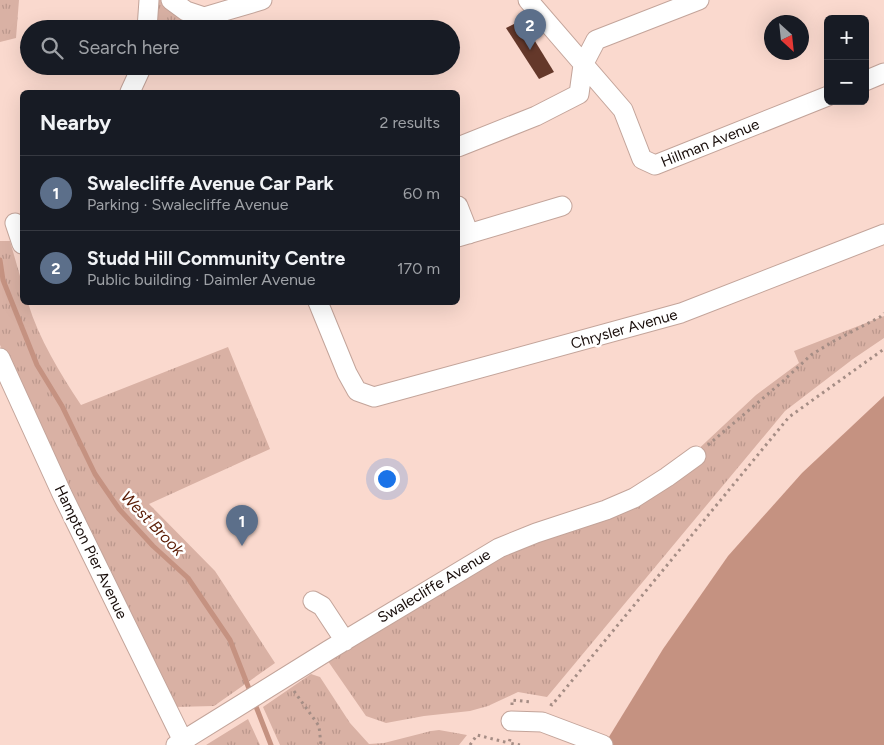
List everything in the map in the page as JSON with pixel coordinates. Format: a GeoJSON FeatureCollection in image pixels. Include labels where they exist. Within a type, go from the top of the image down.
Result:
{"type":"FeatureCollection","features":[{"type":"Feature","properties":{"kind":"street"},"geometry":{"type":"LineString","coordinates":[[148,20],[149,0]]}},
{"type":"Feature","properties":{"kind":"street"},"geometry":{"type":"LineString","coordinates":[[172,0],[186,11],[204,17]]}},
{"type":"Feature","properties":{"kind":"street"},"geometry":{"type":"LineString","coordinates":[[200,20],[262,0]]}},
{"type":"Feature","properties":{"kind":"street","name":"Hillman Avenue"},"geometry":{"type":"LineString","coordinates":[[528,0],[583,66],[623,110],[642,159],[656,165],[824,98]]}},
{"type":"Feature","properties":{"kind":"street"},"geometry":{"type":"LineString","coordinates":[[460,146],[536,116],[579,94],[583,66],[596,40],[699,0]]}},
{"type":"Feature","properties":{"kind":"street"},"geometry":{"type":"LineString","coordinates":[[869,79],[884,73]]}},
{"type":"Feature","properties":{"kind":"street"},"geometry":{"type":"LineString","coordinates":[[131,90],[138,75]]}},
{"type":"Feature","properties":{"kind":"street"},"geometry":{"type":"LineString","coordinates":[[460,218],[463,236],[562,206]]}},
{"type":"Feature","properties":{"kind":"street"},"geometry":{"type":"LineString","coordinates":[[12,222],[20,240]]}},
{"type":"Feature","properties":{"kind":"street","name":"Chrysler Avenue"},"geometry":{"type":"LineString","coordinates":[[319,305],[347,373],[357,391],[374,398],[681,313],[884,234]]}},
{"type":"Feature","properties":{"kind":"street","name":"Hampton Pier Avenue"},"geometry":{"type":"LineString","coordinates":[[0,358],[62,494],[182,744]]}},
{"type":"Feature","properties":{"kind":"street","name":"Swalecliffe Avenue"},"geometry":{"type":"LineString","coordinates":[[182,744],[341,643],[499,548],[536,533],[606,510],[634,498],[696,456]]}},
{"type":"Feature","properties":{"kind":"street"},"geometry":{"type":"LineString","coordinates":[[511,721],[542,722],[603,745]]}},
{"type":"Feature","properties":{"kind":"path"},"geometry":{"type":"LineString","coordinates":[[696,456],[811,355],[884,313]]}},
{"type":"Feature","properties":{"kind":"path"},"geometry":{"type":"LineString","coordinates":[[544,704],[552,705],[789,417],[884,349]]}},
{"type":"Feature","properties":{"kind":"path"},"geometry":{"type":"LineString","coordinates":[[278,682],[319,726],[320,745]]}},
{"type":"Feature","properties":{"kind":"path"},"geometry":{"type":"LineString","coordinates":[[509,743],[512,700],[536,703]]}},
{"type":"Feature","properties":{"kind":"path"},"geometry":{"type":"LineString","coordinates":[[470,745],[477,735],[520,745]]}},
{"type":"Feature","properties":{"kind":"green space"},"geometry":{"type":"Polygon","coordinates":[[[0,0],[19,0],[16,38],[0,42],[0,0]]]}},
{"type":"Feature","properties":{"kind":"green space"},"geometry":{"type":"Polygon","coordinates":[[[149,0],[171,0],[186,11],[186,20],[148,20],[149,0]]]}},
{"type":"Feature","properties":{"kind":"green space"},"geometry":{"type":"Polygon","coordinates":[[[0,241],[10,241],[20,276],[20,305],[29,305],[44,343],[81,405],[228,347],[270,449],[149,504],[215,571],[275,663],[214,706],[174,707],[0,345],[0,241]]]}},
{"type":"Feature","properties":{"kind":"green space"},"geometry":{"type":"Polygon","coordinates":[[[884,316],[884,338],[785,411],[547,697],[518,692],[488,706],[470,711],[424,716],[386,723],[366,716],[323,654],[499,548],[675,471],[756,395],[799,363],[794,351],[884,316]]]}},
{"type":"Feature","properties":{"kind":"green space"},"geometry":{"type":"Polygon","coordinates":[[[311,674],[320,677],[350,723],[369,744],[384,743],[439,730],[467,735],[459,745],[280,745],[263,707],[311,674]]]}},
{"type":"Feature","properties":{"kind":"green space"},"geometry":{"type":"Polygon","coordinates":[[[248,719],[260,745],[206,745],[248,719]]]}},
{"type":"Feature","properties":{"kind":"shaded area"},"geometry":{"type":"Polygon","coordinates":[[[884,396],[884,745],[604,745],[663,649],[728,556],[802,473],[884,396]]]}},
{"type":"Feature","properties":{"kind":"building"},"geometry":{"type":"Polygon","coordinates":[[[522,20],[554,72],[539,79],[506,28],[522,20]]]}},
{"type":"Feature","properties":{"kind":"waterway","name":"West Brook"},"geometry":{"type":"LineString","coordinates":[[0,260],[3,280],[37,365],[62,406],[95,474],[119,509],[153,546],[188,578],[230,640],[271,745]]}},
{"type":"Feature","properties":{"kind":"place","name":"Studd Hill Community Centre"},"geometry":{"type":"Point","coordinates":[530,50]}},
{"type":"Feature","properties":{"kind":"place","name":"Swalecliffe Avenue Car Park"},"geometry":{"type":"Point","coordinates":[242,546]}}]}
